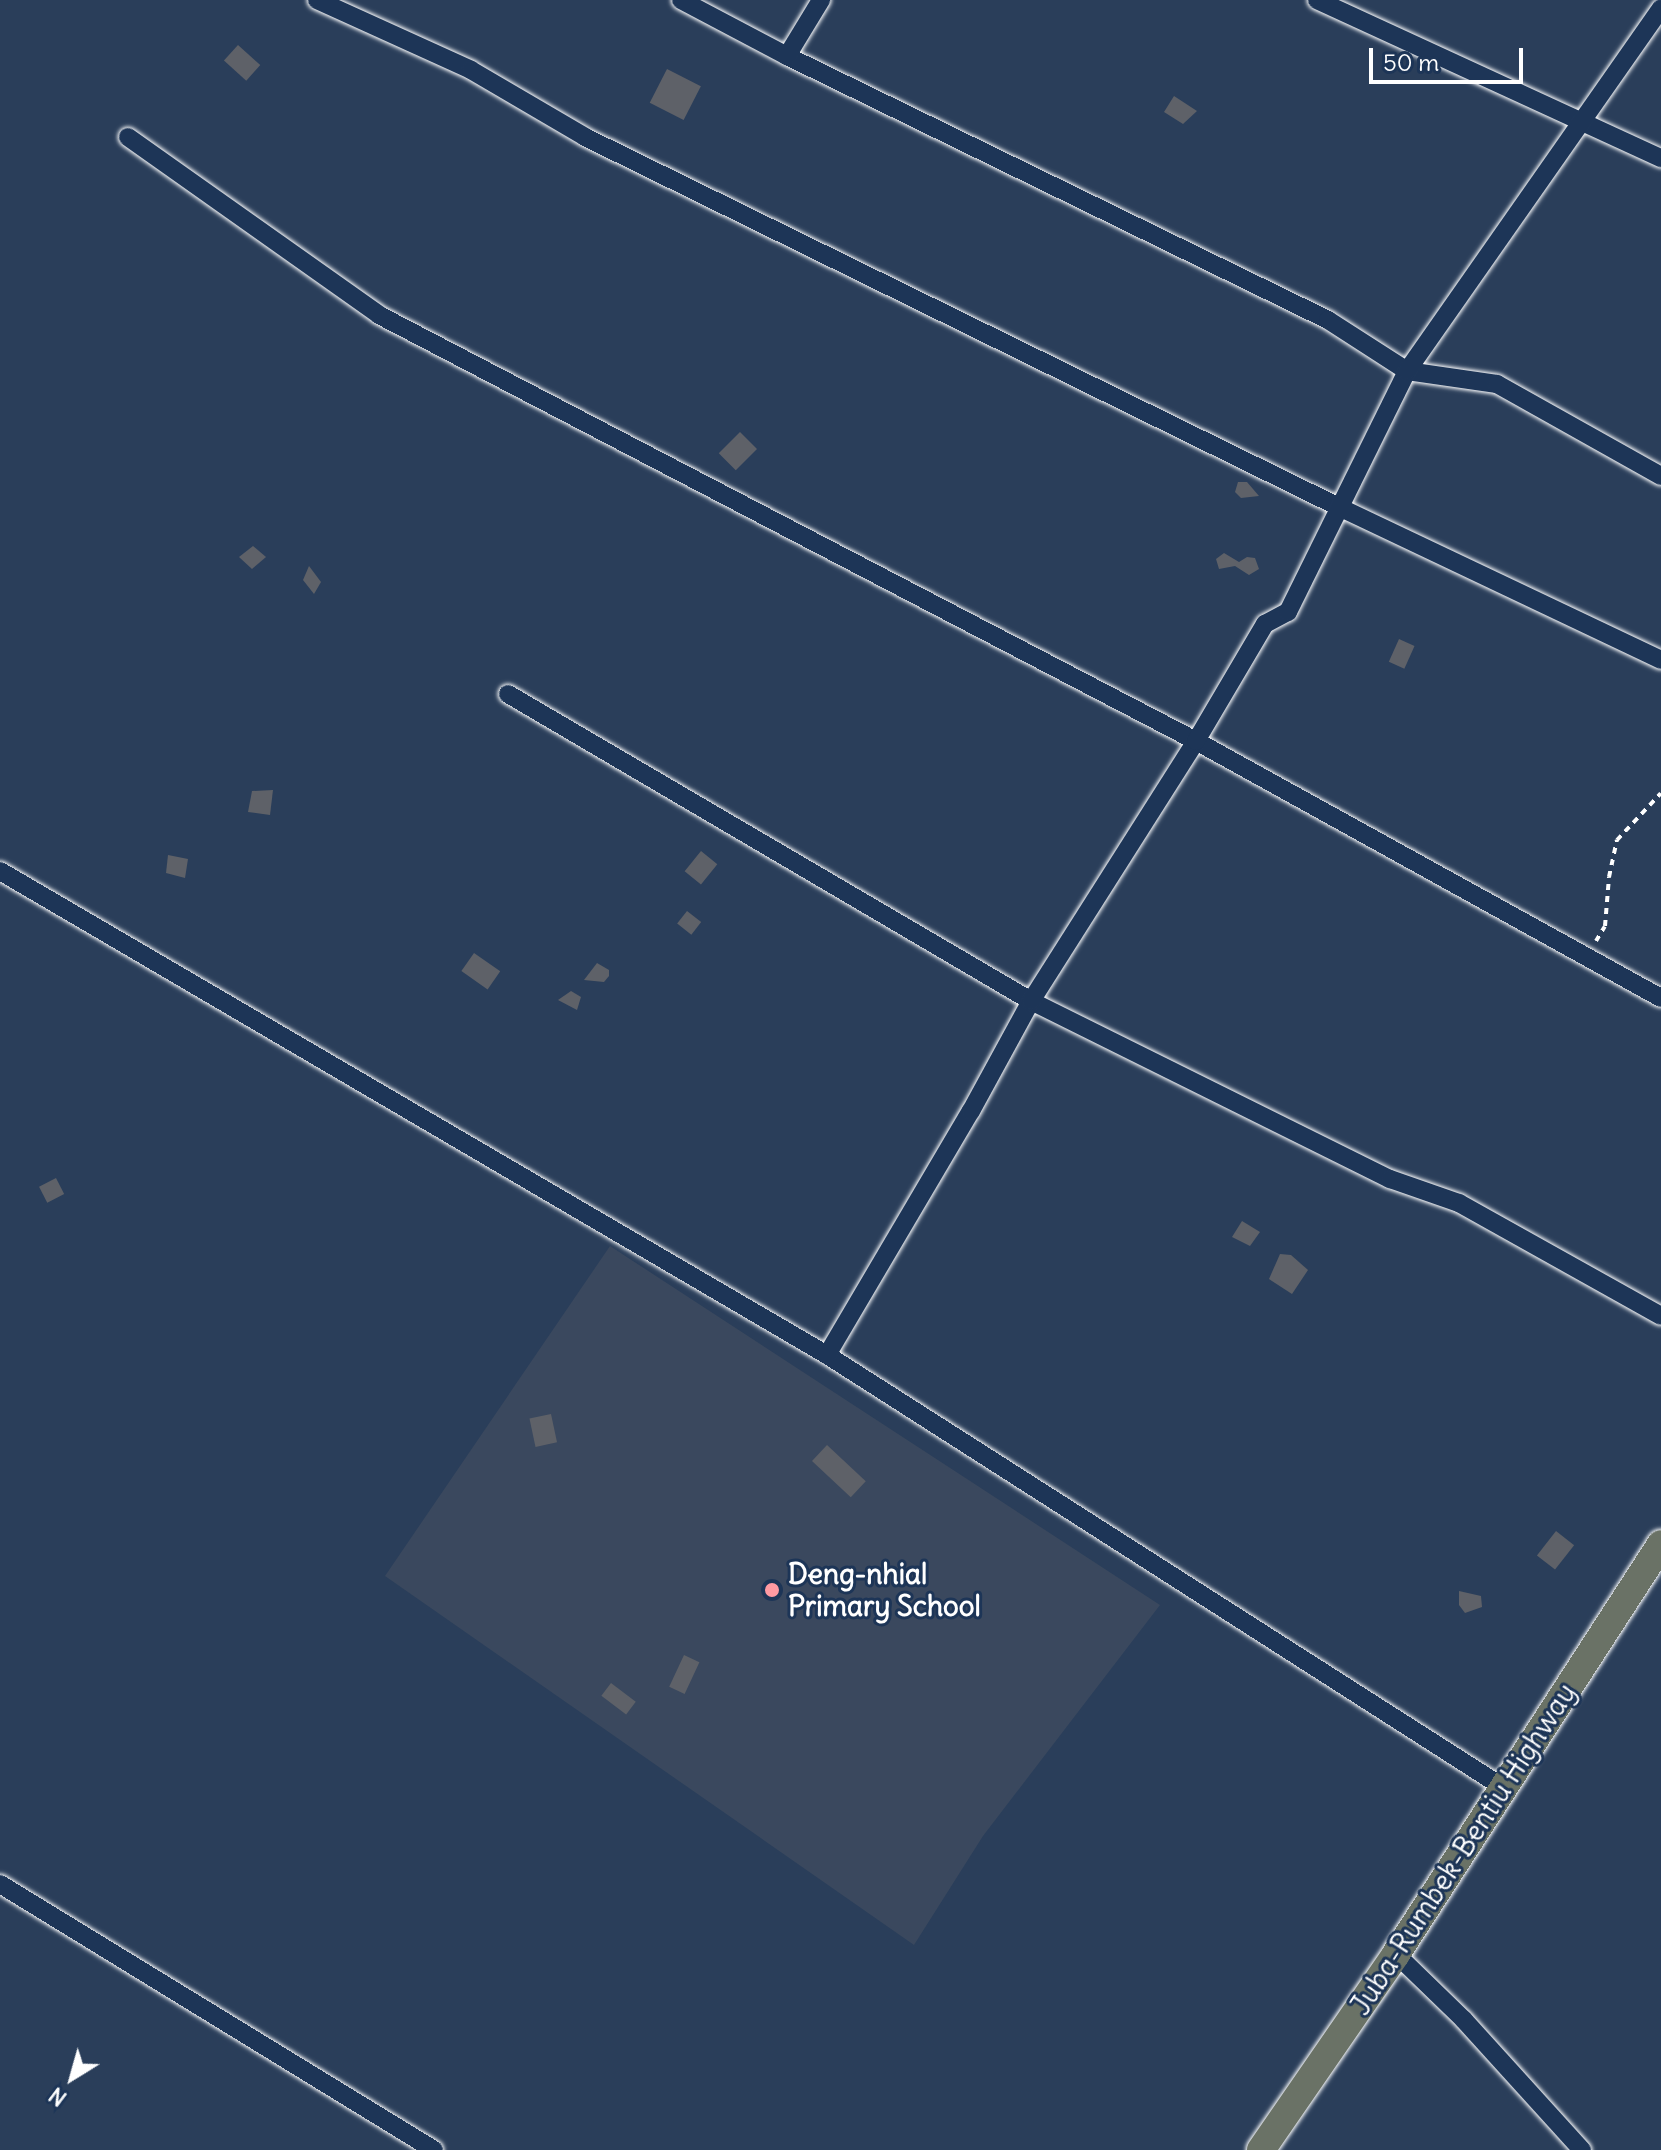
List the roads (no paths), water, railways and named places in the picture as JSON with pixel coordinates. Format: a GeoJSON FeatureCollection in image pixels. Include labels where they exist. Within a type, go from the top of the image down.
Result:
{"type":"FeatureCollection","features":[{"type":"Feature","properties":{"kind":"main road","name":"Juba-Rumbek-Bentiu Highway"},"geometry":{"type":"LineString","coordinates":[[1261,2150],[1396,1954],[1661,1544]]}},
{"type":"Feature","properties":{"kind":"street"},"geometry":{"type":"LineString","coordinates":[[317,0],[471,70],[585,137],[1341,508],[1661,660]]}},
{"type":"Feature","properties":{"kind":"street"},"geometry":{"type":"LineString","coordinates":[[681,0],[787,56],[1328,320],[1407,371],[1497,384],[1661,476]]}},
{"type":"Feature","properties":{"kind":"street"},"geometry":{"type":"LineString","coordinates":[[787,56],[821,0]]}},
{"type":"Feature","properties":{"kind":"street"},"geometry":{"type":"LineString","coordinates":[[1317,0],[1661,158]]}},
{"type":"Feature","properties":{"kind":"street"},"geometry":{"type":"LineString","coordinates":[[827,1355],[971,1111],[1031,1001],[1196,741],[1265,624],[1288,612],[1407,371],[1661,8]]}},
{"type":"Feature","properties":{"kind":"street"},"geometry":{"type":"LineString","coordinates":[[128,137],[379,315],[1196,741],[1661,998]]}},
{"type":"Feature","properties":{"kind":"street"},"geometry":{"type":"LineString","coordinates":[[508,694],[1031,1001],[1390,1179],[1459,1203],[1661,1316]]}},
{"type":"Feature","properties":{"kind":"street"},"geometry":{"type":"LineString","coordinates":[[0,871],[827,1355],[1504,1788]]}},
{"type":"Feature","properties":{"kind":"street"},"geometry":{"type":"LineString","coordinates":[[0,1884],[434,2150]]}},
{"type":"Feature","properties":{"kind":"street"},"geometry":{"type":"LineString","coordinates":[[1396,1954],[1464,2020],[1582,2150]]}},
{"type":"Feature","properties":{"kind":"place","name":"Deng-nhial Primary School"},"geometry":{"type":"Point","coordinates":[772,1590]}}]}
